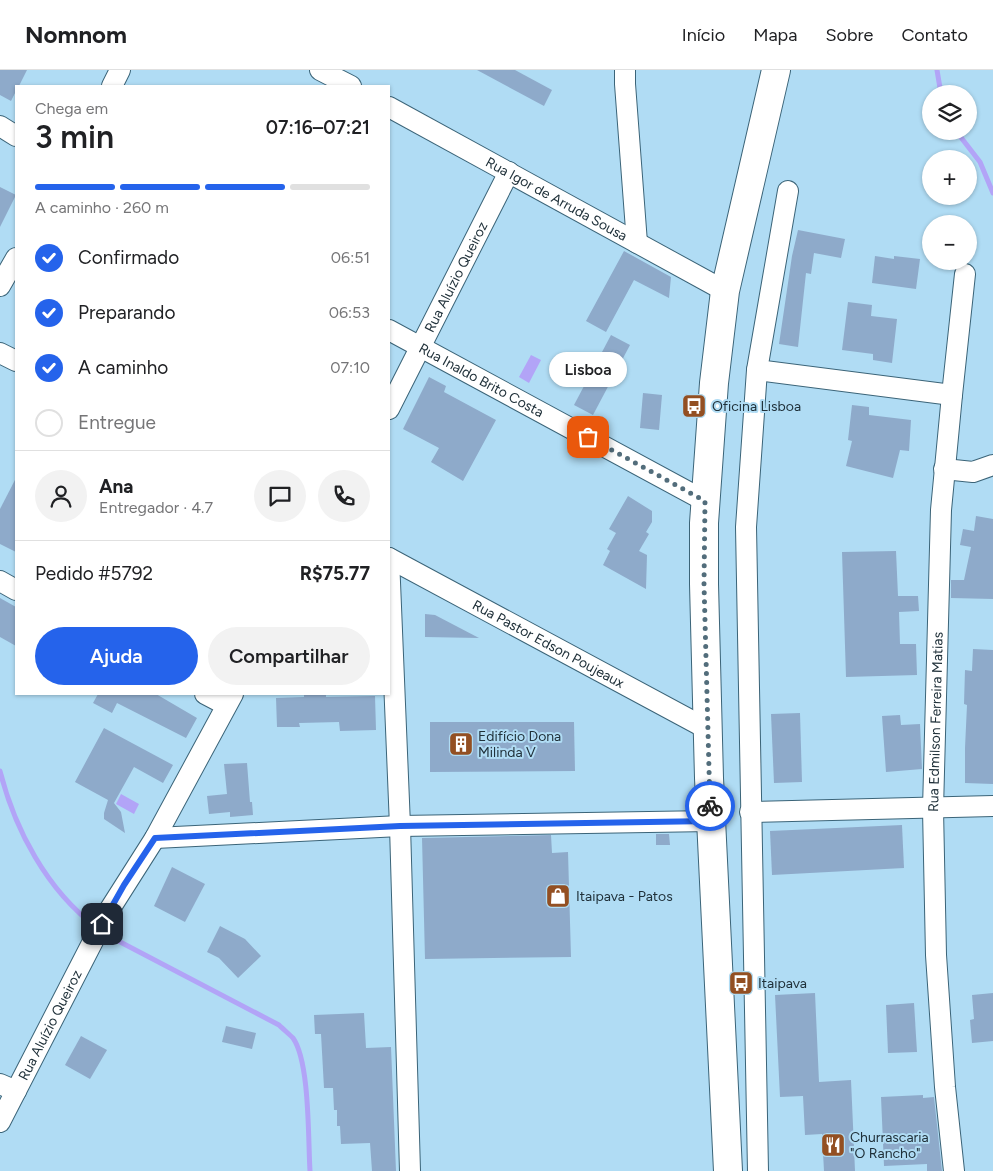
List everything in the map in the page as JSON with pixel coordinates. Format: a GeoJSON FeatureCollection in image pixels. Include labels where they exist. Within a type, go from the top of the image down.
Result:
{"type":"FeatureCollection","features":[{"type":"Feature","properties":{"kind":"main road"},"geometry":{"type":"LineString","coordinates":[[728,1171],[711,821],[704,584],[705,501],[714,383],[725,291],[776,70]]}},
{"type":"Feature","properties":{"kind":"street"},"geometry":{"type":"LineString","coordinates":[[112,85],[120,70]]}},
{"type":"Feature","properties":{"kind":"street"},"geometry":{"type":"LineString","coordinates":[[320,70],[348,85]]}},
{"type":"Feature","properties":{"kind":"street"},"geometry":{"type":"LineString","coordinates":[[625,70],[638,243]]}},
{"type":"Feature","properties":{"kind":"street","name":"Rua Igor de Arruda Sousa"},"geometry":{"type":"LineString","coordinates":[[390,108],[725,291]]}},
{"type":"Feature","properties":{"kind":"street"},"geometry":{"type":"LineString","coordinates":[[0,126],[15,135]]}},
{"type":"Feature","properties":{"kind":"street","name":"Rua Aluízio Queiroz"},"geometry":{"type":"LineString","coordinates":[[390,407],[509,172]]}},
{"type":"Feature","properties":{"kind":"street"},"geometry":{"type":"LineString","coordinates":[[758,1171],[746,527],[757,370],[788,191]]}},
{"type":"Feature","properties":{"kind":"street"},"geometry":{"type":"LineString","coordinates":[[0,286],[15,260]]}},
{"type":"Feature","properties":{"kind":"street","name":"Rua Edmilson Ferreira Matias"},"geometry":{"type":"LineString","coordinates":[[954,1171],[945,1087],[936,955],[932,809],[944,469],[965,274]]}},
{"type":"Feature","properties":{"kind":"street","name":"Rua Inaldo Brito Costa"},"geometry":{"type":"LineString","coordinates":[[390,331],[705,501]]}},
{"type":"Feature","properties":{"kind":"street"},"geometry":{"type":"LineString","coordinates":[[0,352],[15,360]]}},
{"type":"Feature","properties":{"kind":"street"},"geometry":{"type":"LineString","coordinates":[[757,370],[952,395]]}},
{"type":"Feature","properties":{"kind":"street"},"geometry":{"type":"LineString","coordinates":[[944,469],[973,472],[993,465]]}},
{"type":"Feature","properties":{"kind":"street","name":"Rua Pastor Edson Poujeaux"},"geometry":{"type":"LineString","coordinates":[[390,559],[708,730]]}},
{"type":"Feature","properties":{"kind":"street"},"geometry":{"type":"LineString","coordinates":[[0,581],[15,589]]}},
{"type":"Feature","properties":{"kind":"street"},"geometry":{"type":"LineString","coordinates":[[390,582],[400,826],[410,1171]]}},
{"type":"Feature","properties":{"kind":"street"},"geometry":{"type":"LineString","coordinates":[[209,695],[229,700]]}},
{"type":"Feature","properties":{"kind":"street","name":"Rua Aluízio Queiroz"},"geometry":{"type":"LineString","coordinates":[[0,1122],[8,1088],[108,912],[155,838],[229,700]]}},
{"type":"Feature","properties":{"kind":"street"},"geometry":{"type":"LineString","coordinates":[[750,812],[993,806]]}},
{"type":"Feature","properties":{"kind":"street"},"geometry":{"type":"LineString","coordinates":[[155,838],[400,826],[711,821]]}},
{"type":"Feature","properties":{"kind":"shaded area"},"geometry":{"type":"Polygon","coordinates":[[[531,355],[541,360],[529,383],[519,377],[531,355]]]}},
{"type":"Feature","properties":{"kind":"shaded area"},"geometry":{"type":"Polygon","coordinates":[[[121,794],[139,804],[134,814],[116,804],[121,794]]]}},
{"type":"Feature","properties":{"kind":"building"},"geometry":{"type":"Polygon","coordinates":[[[0,70],[27,70],[20,85],[15,85],[15,93],[11,101],[0,95],[0,70]]]}},
{"type":"Feature","properties":{"kind":"building"},"geometry":{"type":"Polygon","coordinates":[[[477,70],[515,70],[552,90],[544,106],[477,70]]]}},
{"type":"Feature","properties":{"kind":"building"},"geometry":{"type":"Polygon","coordinates":[[[0,187],[15,194],[15,197],[0,227],[0,187]]]}},
{"type":"Feature","properties":{"kind":"building"},"geometry":{"type":"Polygon","coordinates":[[[798,230],[845,239],[841,258],[814,253],[811,274],[806,273],[798,347],[779,344],[792,256],[798,230]]]}},
{"type":"Feature","properties":{"kind":"building"},"geometry":{"type":"Polygon","coordinates":[[[624,251],[671,277],[669,298],[634,280],[606,332],[586,321],[624,251]]]}},
{"type":"Feature","properties":{"kind":"building"},"geometry":{"type":"Polygon","coordinates":[[[875,256],[894,259],[894,256],[920,259],[916,289],[872,283],[875,256]]]}},
{"type":"Feature","properties":{"kind":"building"},"geometry":{"type":"Polygon","coordinates":[[[848,302],[872,305],[871,316],[897,319],[892,363],[873,360],[873,354],[842,350],[848,302]]]}},
{"type":"Feature","properties":{"kind":"building"},"geometry":{"type":"Polygon","coordinates":[[[611,335],[630,345],[593,415],[574,405],[611,335]]]}},
{"type":"Feature","properties":{"kind":"building"},"geometry":{"type":"Polygon","coordinates":[[[429,377],[446,386],[444,392],[496,420],[463,481],[431,462],[439,448],[403,429],[429,377]]]}},
{"type":"Feature","properties":{"kind":"building"},"geometry":{"type":"Polygon","coordinates":[[[643,393],[662,395],[659,430],[640,428],[643,393]]]}},
{"type":"Feature","properties":{"kind":"building"},"geometry":{"type":"Polygon","coordinates":[[[852,405],[869,407],[869,415],[911,420],[909,451],[900,450],[893,478],[846,466],[852,441],[848,440],[852,405]]]}},
{"type":"Feature","properties":{"kind":"building"},"geometry":{"type":"Polygon","coordinates":[[[15,480],[15,552],[0,544],[0,509],[15,480]]]}},
{"type":"Feature","properties":{"kind":"building"},"geometry":{"type":"Polygon","coordinates":[[[628,496],[652,511],[652,522],[646,532],[649,534],[639,551],[647,555],[646,589],[603,565],[610,551],[607,549],[616,533],[609,529],[628,496]]]}},
{"type":"Feature","properties":{"kind":"building"},"geometry":{"type":"Polygon","coordinates":[[[976,516],[993,519],[993,599],[951,598],[951,580],[964,580],[971,547],[960,545],[963,529],[974,531],[976,516]]]}},
{"type":"Feature","properties":{"kind":"building"},"geometry":{"type":"Polygon","coordinates":[[[896,551],[898,596],[918,596],[919,611],[899,612],[900,644],[916,644],[917,675],[846,677],[842,552],[896,551]]]}},
{"type":"Feature","properties":{"kind":"building"},"geometry":{"type":"Polygon","coordinates":[[[0,598],[15,606],[15,645],[0,637],[0,598]]]}},
{"type":"Feature","properties":{"kind":"building"},"geometry":{"type":"Polygon","coordinates":[[[425,614],[435,615],[479,638],[425,637],[425,614]]]}},
{"type":"Feature","properties":{"kind":"building"},"geometry":{"type":"Polygon","coordinates":[[[973,649],[993,650],[993,784],[965,783],[967,705],[964,704],[965,670],[972,671],[973,649]]]}},
{"type":"Feature","properties":{"kind":"building"},"geometry":{"type":"Polygon","coordinates":[[[97,695],[158,695],[197,718],[186,738],[117,703],[112,713],[93,703],[97,695]]]}},
{"type":"Feature","properties":{"kind":"building"},"geometry":{"type":"Polygon","coordinates":[[[304,695],[326,695],[326,697],[375,696],[376,730],[340,731],[339,722],[299,723],[300,727],[277,727],[276,698],[304,697],[304,695]]]}},
{"type":"Feature","properties":{"kind":"building"},"geometry":{"type":"Polygon","coordinates":[[[800,713],[802,782],[774,783],[771,714],[800,713]]]}},
{"type":"Feature","properties":{"kind":"building"},"geometry":{"type":"Polygon","coordinates":[[[900,715],[901,725],[920,724],[922,769],[886,772],[882,716],[900,715]]]}},
{"type":"Feature","properties":{"kind":"building"},"geometry":{"type":"Polygon","coordinates":[[[430,722],[574,722],[575,771],[430,772],[430,722]]]}},
{"type":"Feature","properties":{"kind":"building"},"geometry":{"type":"Polygon","coordinates":[[[104,728],[173,765],[163,783],[134,767],[114,803],[121,812],[125,833],[104,819],[108,800],[75,782],[104,728]]]}},
{"type":"Feature","properties":{"kind":"building"},"geometry":{"type":"Polygon","coordinates":[[[247,763],[253,815],[230,817],[230,812],[209,814],[207,796],[227,794],[224,764],[247,763]]]}},
{"type":"Feature","properties":{"kind":"building"},"geometry":{"type":"Polygon","coordinates":[[[902,825],[904,868],[772,875],[770,831],[902,825]]]}},
{"type":"Feature","properties":{"kind":"building"},"geometry":{"type":"Polygon","coordinates":[[[656,834],[669,834],[670,845],[656,845],[656,834]]]}},
{"type":"Feature","properties":{"kind":"building"},"geometry":{"type":"Polygon","coordinates":[[[551,835],[552,853],[568,852],[571,957],[425,959],[422,838],[551,835]]]}},
{"type":"Feature","properties":{"kind":"building"},"geometry":{"type":"Polygon","coordinates":[[[172,867],[205,884],[185,922],[154,906],[172,867]]]}},
{"type":"Feature","properties":{"kind":"building"},"geometry":{"type":"Polygon","coordinates":[[[220,926],[245,939],[261,956],[238,978],[219,958],[207,952],[220,926]]]}},
{"type":"Feature","properties":{"kind":"building"},"geometry":{"type":"Polygon","coordinates":[[[815,993],[819,1082],[851,1080],[855,1171],[824,1171],[822,1134],[805,1135],[803,1096],[780,1097],[775,995],[815,993]]]}},
{"type":"Feature","properties":{"kind":"building"},"geometry":{"type":"Polygon","coordinates":[[[993,993],[993,1041],[972,1043],[970,1020],[974,1019],[972,995],[993,993]]]}},
{"type":"Feature","properties":{"kind":"building"},"geometry":{"type":"Polygon","coordinates":[[[914,1003],[917,1052],[888,1053],[886,1005],[914,1003]]]}},
{"type":"Feature","properties":{"kind":"building"},"geometry":{"type":"Polygon","coordinates":[[[364,1013],[366,1048],[391,1047],[396,1171],[372,1171],[370,1143],[341,1144],[340,1126],[337,1126],[337,1110],[334,1110],[333,1088],[324,1088],[321,1034],[315,1034],[314,1015],[364,1013]]]}},
{"type":"Feature","properties":{"kind":"building"},"geometry":{"type":"Polygon","coordinates":[[[226,1026],[256,1033],[252,1049],[222,1042],[226,1026]]]}},
{"type":"Feature","properties":{"kind":"building"},"geometry":{"type":"Polygon","coordinates":[[[81,1036],[107,1050],[90,1079],[65,1065],[81,1036]]]}},
{"type":"Feature","properties":{"kind":"building"},"geometry":{"type":"Polygon","coordinates":[[[923,1095],[923,1098],[934,1097],[942,1171],[927,1171],[927,1164],[884,1166],[881,1097],[923,1095]]]}},
{"type":"Feature","properties":{"kind":"waterway"},"geometry":{"type":"LineString","coordinates":[[937,70],[940,85]]}},
{"type":"Feature","properties":{"kind":"waterway"},"geometry":{"type":"LineString","coordinates":[[963,140],[980,162],[993,193]]}},
{"type":"Feature","properties":{"kind":"waterway"},"geometry":{"type":"LineString","coordinates":[[0,771],[14,815],[35,857],[62,895],[96,927]]}},
{"type":"Feature","properties":{"kind":"waterway"},"geometry":{"type":"LineString","coordinates":[[103,933],[279,1025],[293,1038],[299,1049],[303,1065],[310,1171]]}},
{"type":"Feature","properties":{"kind":"way so far"},"geometry":{"type":"LineString","coordinates":[[588,437],[705,501],[704,584],[710,806]]}},
{"type":"Feature","properties":{"kind":"place","name":"Oficina Lisboa"},"geometry":{"type":"Point","coordinates":[694,406]}},
{"type":"Feature","properties":{"kind":"place","name":"Lisboa"},"geometry":{"type":"Point","coordinates":[588,437]}},
{"type":"Feature","properties":{"kind":"place","name":"Edifício Dona Milinda V"},"geometry":{"type":"Point","coordinates":[461,744]}},
{"type":"Feature","properties":{"kind":"place","name":"Itaipava - Patos"},"geometry":{"type":"Point","coordinates":[558,896]}},
{"type":"Feature","properties":{"kind":"place","name":"Itaipava"},"geometry":{"type":"Point","coordinates":[741,983]}},
{"type":"Feature","properties":{"kind":"place","name":"Churrascaria \"O Rancho\""},"geometry":{"type":"Point","coordinates":[833,1145]}},
{"type":"Feature","properties":{"kind":"route"},"geometry":{"type":"LineString","coordinates":[[102,924],[124,885],[155,838],[400,826],[711,821],[710,806]]}}]}
